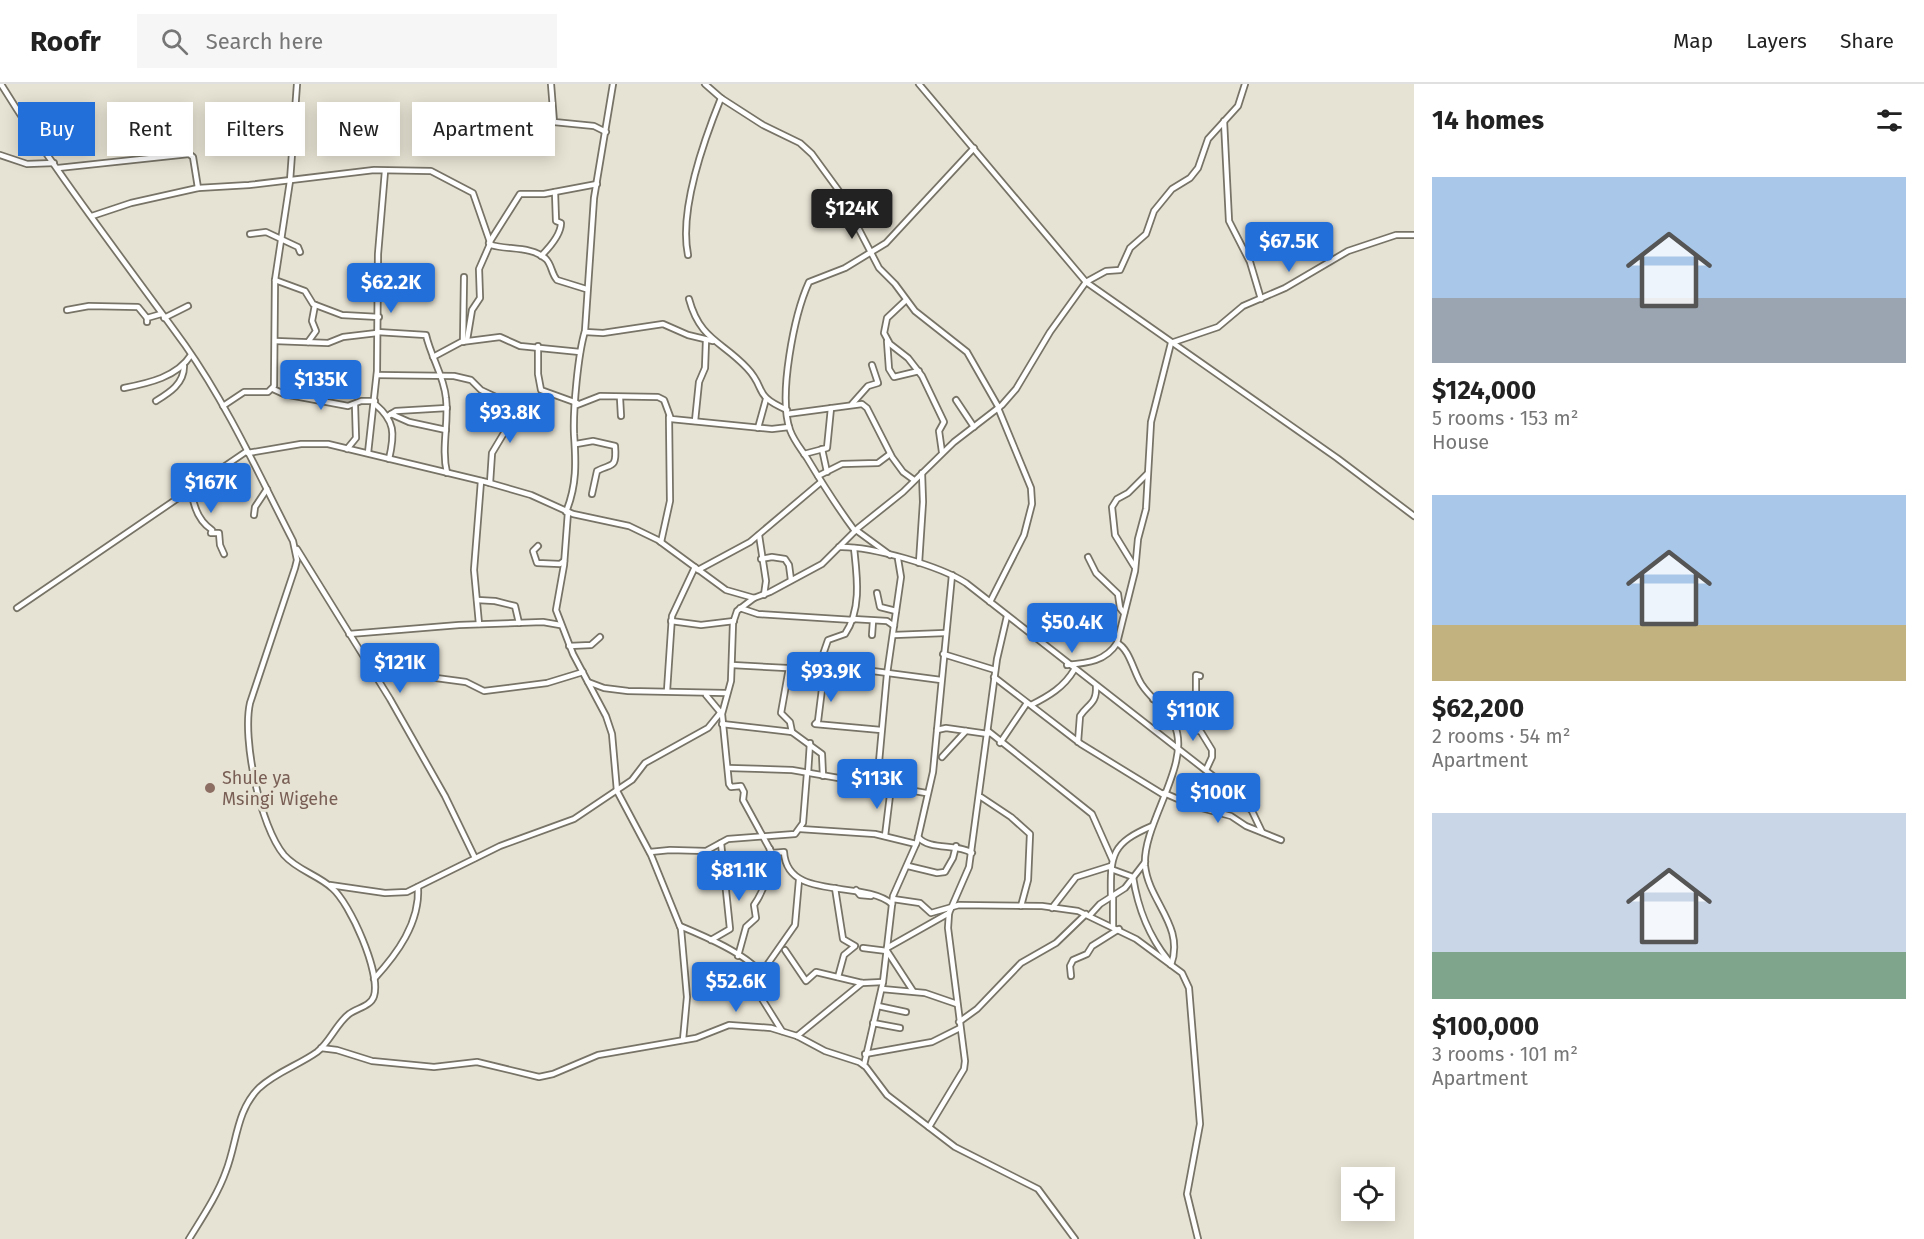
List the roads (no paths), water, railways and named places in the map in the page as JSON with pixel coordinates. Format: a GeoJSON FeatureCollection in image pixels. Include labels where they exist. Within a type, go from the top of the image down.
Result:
{"type":"FeatureCollection","features":[{"type":"Feature","properties":{"kind":"street"},"geometry":{"type":"LineString","coordinates":[[1,84],[56,166],[191,355],[223,406],[296,548],[390,699],[438,784],[475,858]]}},
{"type":"Feature","properties":{"kind":"street"},"geometry":{"type":"LineString","coordinates":[[223,406],[244,392],[268,392],[273,388],[275,280],[290,181],[297,84]]}},
{"type":"Feature","properties":{"kind":"street"},"geometry":{"type":"LineString","coordinates":[[551,84],[551,117],[554,122],[594,126],[606,132]]}},
{"type":"Feature","properties":{"kind":"street"},"geometry":{"type":"LineString","coordinates":[[613,84],[597,184],[586,290],[585,332],[580,352],[577,468],[567,512],[564,561],[556,603],[560,625],[569,646],[606,716],[615,745],[617,791],[650,852],[680,926],[685,951],[687,998],[683,1040]]}},
{"type":"Feature","properties":{"kind":"street"},"geometry":{"type":"LineString","coordinates":[[705,84],[721,98],[760,124],[806,148],[834,184],[871,254],[905,301],[967,352],[975,362],[998,408],[1031,488],[1032,504],[1024,536],[990,602]]}},
{"type":"Feature","properties":{"kind":"street"},"geometry":{"type":"LineString","coordinates":[[919,84],[974,148],[1011,197],[1086,282],[1337,458],[1414,516]]}},
{"type":"Feature","properties":{"kind":"street"},"geometry":{"type":"LineString","coordinates":[[1198,1239],[1186,1194],[1200,1124],[1189,988],[1184,976],[1119,929],[1088,915],[1052,908],[1021,906],[952,907],[931,913],[920,903],[892,902],[873,895],[863,896],[856,890],[799,880],[785,863],[784,852],[772,853],[743,800],[744,792],[741,786],[731,787],[729,784],[722,713],[732,665],[734,621],[740,608],[755,597],[822,564],[856,530],[895,500],[942,452],[998,408],[1016,389],[1050,333],[1086,282],[1106,270],[1121,268],[1130,248],[1146,234],[1154,211],[1172,189],[1190,178],[1198,168],[1208,139],[1238,106],[1245,84]]}},
{"type":"Feature","properties":{"kind":"street"},"geometry":{"type":"LineString","coordinates":[[688,255],[685,240],[688,209],[721,98]]}},
{"type":"Feature","properties":{"kind":"street"},"geometry":{"type":"LineString","coordinates":[[1224,121],[1230,221],[1250,262],[1261,299]]}},
{"type":"Feature","properties":{"kind":"street"},"geometry":{"type":"LineString","coordinates":[[901,571],[895,558],[856,530],[821,482],[789,427],[787,412],[792,339],[809,282],[871,254],[896,235],[974,148]]}},
{"type":"Feature","properties":{"kind":"street"},"geometry":{"type":"LineString","coordinates":[[0,155],[27,164],[56,166],[189,154],[193,157],[198,188]]}},
{"type":"Feature","properties":{"kind":"street"},"geometry":{"type":"LineString","coordinates":[[368,453],[377,375],[378,254],[385,171]]}},
{"type":"Feature","properties":{"kind":"street"},"geometry":{"type":"LineString","coordinates":[[92,216],[140,200],[198,188],[290,181],[338,173],[431,171],[472,192],[489,243]]}},
{"type":"Feature","properties":{"kind":"street"},"geometry":{"type":"LineString","coordinates":[[465,341],[472,309],[480,298],[479,269],[489,243],[520,194],[555,192],[597,184]]}},
{"type":"Feature","properties":{"kind":"street"},"geometry":{"type":"LineString","coordinates":[[541,256],[551,246],[556,233],[561,229],[561,223],[556,221],[555,192]]}},
{"type":"Feature","properties":{"kind":"street"},"geometry":{"type":"LineString","coordinates":[[250,234],[260,231],[298,247],[300,252]]}},
{"type":"Feature","properties":{"kind":"street"},"geometry":{"type":"LineString","coordinates":[[1171,343],[1210,331],[1243,306],[1285,288],[1348,251],[1396,235],[1414,235]]}},
{"type":"Feature","properties":{"kind":"street"},"geometry":{"type":"LineString","coordinates":[[489,243],[512,250],[524,249],[541,256],[550,264],[557,280],[586,290]]}},
{"type":"Feature","properties":{"kind":"street"},"geometry":{"type":"LineString","coordinates":[[464,277],[465,341]]}},
{"type":"Feature","properties":{"kind":"street"},"geometry":{"type":"LineString","coordinates":[[275,280],[305,291],[315,305],[342,315],[379,317]]}},
{"type":"Feature","properties":{"kind":"street"},"geometry":{"type":"LineString","coordinates":[[689,299],[700,328],[749,369],[766,399],[787,412],[852,404],[867,408],[890,454],[903,472],[914,480]]}},
{"type":"Feature","properties":{"kind":"street"},"geometry":{"type":"LineString","coordinates":[[905,301],[887,318],[884,333],[887,340],[889,369],[894,377],[918,371]]}},
{"type":"Feature","properties":{"kind":"street"},"geometry":{"type":"LineString","coordinates":[[308,342],[316,331],[312,321],[315,305]]}},
{"type":"Feature","properties":{"kind":"street"},"geometry":{"type":"LineString","coordinates":[[67,310],[89,306],[138,307],[147,320],[189,306]]}},
{"type":"Feature","properties":{"kind":"street"},"geometry":{"type":"LineString","coordinates":[[585,332],[603,333],[668,325],[688,335],[716,342]]}},
{"type":"Feature","properties":{"kind":"street"},"geometry":{"type":"LineString","coordinates":[[275,341],[328,343],[343,338],[377,333],[424,334],[441,375],[447,408],[444,454],[447,473]]}},
{"type":"Feature","properties":{"kind":"street"},"geometry":{"type":"LineString","coordinates":[[433,357],[465,341],[504,337],[520,346],[580,352]]}},
{"type":"Feature","properties":{"kind":"street"},"geometry":{"type":"LineString","coordinates":[[695,421],[699,382],[705,368],[706,340]]}},
{"type":"Feature","properties":{"kind":"street"},"geometry":{"type":"LineString","coordinates":[[887,340],[918,371],[944,422],[939,431],[942,452]]}},
{"type":"Feature","properties":{"kind":"street"},"geometry":{"type":"LineString","coordinates":[[1067,665],[1088,662],[1105,656],[1111,653],[1117,643],[1135,569],[1138,538],[1146,509],[1151,422],[1171,343]]}},
{"type":"Feature","properties":{"kind":"street"},"geometry":{"type":"LineString","coordinates":[[538,346],[538,380],[542,390],[548,394],[577,404],[600,396],[661,397],[669,417],[670,501],[661,542]]}},
{"type":"Feature","properties":{"kind":"street"},"geometry":{"type":"LineString","coordinates":[[124,388],[152,383],[184,366],[191,355]]}},
{"type":"Feature","properties":{"kind":"street"},"geometry":{"type":"LineString","coordinates":[[852,404],[868,386],[878,383],[872,365]]}},
{"type":"Feature","properties":{"kind":"street"},"geometry":{"type":"LineString","coordinates":[[156,401],[174,390],[184,374],[184,366]]}},
{"type":"Feature","properties":{"kind":"street"},"geometry":{"type":"LineString","coordinates":[[377,375],[441,375],[471,380],[481,390],[507,400],[513,398],[533,404],[548,394]]}},
{"type":"Feature","properties":{"kind":"street"},"geometry":{"type":"LineString","coordinates":[[273,388],[300,398],[326,400],[348,406],[361,401],[375,403],[390,415],[409,422],[446,430]]}},
{"type":"Feature","properties":{"kind":"street"},"geometry":{"type":"LineString","coordinates":[[620,398],[621,416]]}},
{"type":"Feature","properties":{"kind":"street"},"geometry":{"type":"LineString","coordinates":[[758,428],[766,399]]}},
{"type":"Feature","properties":{"kind":"street"},"geometry":{"type":"LineString","coordinates":[[490,483],[492,453],[504,433],[507,400]]}},
{"type":"Feature","properties":{"kind":"street"},"geometry":{"type":"LineString","coordinates":[[956,400],[974,427]]}},
{"type":"Feature","properties":{"kind":"street"},"geometry":{"type":"LineString","coordinates":[[346,449],[356,438],[355,405]]}},
{"type":"Feature","properties":{"kind":"street"},"geometry":{"type":"LineString","coordinates":[[390,415],[396,411],[447,408]]}},
{"type":"Feature","properties":{"kind":"street"},"geometry":{"type":"LineString","coordinates":[[804,454],[828,447],[831,408]]}},
{"type":"Feature","properties":{"kind":"street"},"geometry":{"type":"LineString","coordinates":[[389,459],[392,439],[390,415]]}},
{"type":"Feature","properties":{"kind":"street"},"geometry":{"type":"LineString","coordinates":[[669,417],[758,428],[789,427]]}},
{"type":"Feature","properties":{"kind":"street"},"geometry":{"type":"LineString","coordinates":[[576,444],[593,441],[615,446],[613,465],[597,471],[592,494]]}},
{"type":"Feature","properties":{"kind":"street"},"geometry":{"type":"LineString","coordinates":[[17,608],[184,493],[248,452],[315,443],[368,453],[490,483],[531,495],[567,512],[610,520],[661,542],[726,590],[755,597]]}},
{"type":"Feature","properties":{"kind":"street"},"geometry":{"type":"LineString","coordinates":[[822,449],[827,472]]}},
{"type":"Feature","properties":{"kind":"street"},"geometry":{"type":"LineString","coordinates":[[818,476],[842,464],[878,463],[890,454]]}},
{"type":"Feature","properties":{"kind":"street"},"geometry":{"type":"LineString","coordinates":[[919,563],[923,502],[922,473]]}},
{"type":"Feature","properties":{"kind":"street"},"geometry":{"type":"LineString","coordinates":[[1135,569],[1115,535],[1112,507],[1117,499],[1128,493],[1147,474]]}},
{"type":"Feature","properties":{"kind":"street"},"geometry":{"type":"LineString","coordinates":[[479,624],[475,547],[481,481]]}},
{"type":"Feature","properties":{"kind":"street"},"geometry":{"type":"LineString","coordinates":[[667,691],[671,621],[696,568],[759,535],[821,482]]}},
{"type":"Feature","properties":{"kind":"street"},"geometry":{"type":"LineString","coordinates":[[254,515],[256,505],[267,489]]}},
{"type":"Feature","properties":{"kind":"street"},"geometry":{"type":"LineString","coordinates":[[184,493],[192,494],[194,507],[203,524],[212,530],[211,533],[219,533],[220,545],[224,554]]}},
{"type":"Feature","properties":{"kind":"street"},"geometry":{"type":"LineString","coordinates":[[759,535],[766,581],[765,594]]}},
{"type":"Feature","properties":{"kind":"street"},"geometry":{"type":"LineString","coordinates":[[538,546],[534,551],[537,563],[560,564],[564,561]]}},
{"type":"Feature","properties":{"kind":"street"},"geometry":{"type":"LineString","coordinates":[[189,1239],[225,1174],[237,1129],[251,1098],[271,1079],[321,1048],[349,1014],[373,999],[374,979],[354,920],[338,893],[298,866],[276,845],[252,765],[247,729],[259,674],[295,568],[296,548]]}},
{"type":"Feature","properties":{"kind":"street"},"geometry":{"type":"LineString","coordinates":[[839,548],[854,548],[919,563],[952,574],[1067,665],[1129,709],[1177,750],[1206,770],[1245,803],[1256,817],[1262,832]]}},
{"type":"Feature","properties":{"kind":"street"},"geometry":{"type":"LineString","coordinates":[[854,548],[857,578],[853,620],[845,634],[828,640],[817,671],[818,683],[822,689],[818,721],[815,724],[882,730]]}},
{"type":"Feature","properties":{"kind":"street"},"geometry":{"type":"LineString","coordinates":[[761,559],[772,557],[785,559],[789,565],[791,580]]}},
{"type":"Feature","properties":{"kind":"street"},"geometry":{"type":"LineString","coordinates":[[1088,557],[1096,573],[1118,594],[1120,608],[1124,613]]}},
{"type":"Feature","properties":{"kind":"street"},"geometry":{"type":"LineString","coordinates":[[877,784],[886,674],[894,635],[901,571],[909,561]]}},
{"type":"Feature","properties":{"kind":"street"},"geometry":{"type":"LineString","coordinates":[[864,1065],[882,989],[892,902],[916,844],[926,793],[933,772],[952,574]]}},
{"type":"Feature","properties":{"kind":"street"},"geometry":{"type":"LineString","coordinates":[[877,592],[880,607],[896,611]]}},
{"type":"Feature","properties":{"kind":"street"},"geometry":{"type":"LineString","coordinates":[[477,600],[495,601],[515,606],[519,623]]}},
{"type":"Feature","properties":{"kind":"street"},"geometry":{"type":"LineString","coordinates":[[740,608],[758,614],[887,621],[894,626]]}},
{"type":"Feature","properties":{"kind":"street"},"geometry":{"type":"LineString","coordinates":[[929,1127],[964,1070],[960,1025],[947,941],[949,913],[966,877],[972,853],[981,797],[995,670],[1007,616]]}},
{"type":"Feature","properties":{"kind":"street"},"geometry":{"type":"LineString","coordinates":[[671,621],[701,625],[734,621]]}},
{"type":"Feature","properties":{"kind":"street"},"geometry":{"type":"LineString","coordinates":[[872,634],[873,621]]}},
{"type":"Feature","properties":{"kind":"street"},"geometry":{"type":"LineString","coordinates":[[349,634],[479,624],[552,622],[560,625]]}},
{"type":"Feature","properties":{"kind":"street"},"geometry":{"type":"LineString","coordinates":[[894,635],[945,633]]}},
{"type":"Feature","properties":{"kind":"street"},"geometry":{"type":"LineString","coordinates":[[569,646],[591,645],[600,637]]}},
{"type":"Feature","properties":{"kind":"street"},"geometry":{"type":"LineString","coordinates":[[1117,643],[1122,645],[1134,673],[1174,723],[1177,750],[1152,826],[1145,862],[1151,886],[1172,927],[1171,965]]}},
{"type":"Feature","properties":{"kind":"street"},"geometry":{"type":"LineString","coordinates":[[943,654],[995,670]]}},
{"type":"Feature","properties":{"kind":"street"},"geometry":{"type":"LineString","coordinates":[[732,665],[790,670],[801,666],[817,671],[841,673],[865,670],[941,680]]}},
{"type":"Feature","properties":{"kind":"street"},"geometry":{"type":"LineString","coordinates":[[1000,743],[1029,704],[1052,694],[1067,682],[1074,669]]}},
{"type":"Feature","properties":{"kind":"street"},"geometry":{"type":"LineString","coordinates":[[790,670],[781,713],[790,722],[792,732]]}},
{"type":"Feature","properties":{"kind":"street"},"geometry":{"type":"LineString","coordinates":[[865,670],[866,684]]}},
{"type":"Feature","properties":{"kind":"street"},"geometry":{"type":"LineString","coordinates":[[436,678],[466,682],[484,691],[547,683],[583,672]]}},
{"type":"Feature","properties":{"kind":"street"},"geometry":{"type":"LineString","coordinates":[[1154,699],[1170,696],[1179,699],[1192,698],[1196,692],[1197,675],[1200,676]]}},
{"type":"Feature","properties":{"kind":"street"},"geometry":{"type":"LineString","coordinates":[[994,677],[1078,742],[1164,794],[1194,806],[1231,816],[1281,840]]}},
{"type":"Feature","properties":{"kind":"street"},"geometry":{"type":"LineString","coordinates":[[588,682],[604,688],[628,691],[726,693]]}},
{"type":"Feature","properties":{"kind":"street"},"geometry":{"type":"LineString","coordinates":[[1078,742],[1080,716],[1091,706],[1096,694],[1096,686]]}},
{"type":"Feature","properties":{"kind":"street"},"geometry":{"type":"LineString","coordinates":[[706,694],[722,713]]}},
{"type":"Feature","properties":{"kind":"street"},"geometry":{"type":"LineString","coordinates":[[328,885],[400,893],[418,887],[536,831],[574,819],[632,780],[645,763],[708,728],[722,713]]}},
{"type":"Feature","properties":{"kind":"street"},"geometry":{"type":"LineString","coordinates":[[1178,721],[1201,732],[1212,750],[1212,757],[1206,770]]}},
{"type":"Feature","properties":{"kind":"street"},"geometry":{"type":"LineString","coordinates":[[722,724],[792,732],[822,754],[823,776]]}},
{"type":"Feature","properties":{"kind":"street"},"geometry":{"type":"LineString","coordinates":[[937,730],[988,732],[1092,814],[1112,859]]}},
{"type":"Feature","properties":{"kind":"street"},"geometry":{"type":"LineString","coordinates":[[942,757],[966,731]]}},
{"type":"Feature","properties":{"kind":"street"},"geometry":{"type":"LineString","coordinates":[[800,829],[810,743]]}},
{"type":"Feature","properties":{"kind":"street"},"geometry":{"type":"LineString","coordinates":[[729,768],[773,768],[926,793]]}},
{"type":"Feature","properties":{"kind":"street"},"geometry":{"type":"LineString","coordinates":[[885,836],[891,786]]}},
{"type":"Feature","properties":{"kind":"street"},"geometry":{"type":"LineString","coordinates":[[981,797],[1011,817],[1030,834],[1028,880],[1021,906]]}},
{"type":"Feature","properties":{"kind":"street"},"geometry":{"type":"LineString","coordinates":[[1113,926],[1112,859],[1122,842],[1152,826]]}},
{"type":"Feature","properties":{"kind":"street"},"geometry":{"type":"LineString","coordinates":[[650,852],[706,851],[736,838],[763,835],[788,836],[800,829],[885,836],[916,844]]}},
{"type":"Feature","properties":{"kind":"street"},"geometry":{"type":"LineString","coordinates":[[918,837],[926,843],[956,846],[972,853]]}},
{"type":"Feature","properties":{"kind":"street"},"geometry":{"type":"LineString","coordinates":[[711,940],[730,929],[721,843]]}},
{"type":"Feature","properties":{"kind":"street"},"geometry":{"type":"LineString","coordinates":[[908,866],[937,873],[945,872],[953,858],[956,846]]}},
{"type":"Feature","properties":{"kind":"street"},"geometry":{"type":"LineString","coordinates":[[738,956],[746,927],[756,918],[754,905],[769,874],[770,847]]}},
{"type":"Feature","properties":{"kind":"street"},"geometry":{"type":"LineString","coordinates":[[865,1054],[932,1042],[960,1025],[1021,963],[1056,943],[1088,915],[1125,888],[1145,862]]}},
{"type":"Feature","properties":{"kind":"street"},"geometry":{"type":"LineString","coordinates":[[1052,908],[1076,877],[1111,867],[1133,877]]}},
{"type":"Feature","properties":{"kind":"street"},"geometry":{"type":"LineString","coordinates":[[1133,877],[1137,905],[1154,942],[1171,965]]}},
{"type":"Feature","properties":{"kind":"street"},"geometry":{"type":"LineString","coordinates":[[782,1031],[762,999],[763,975],[767,965],[795,925],[799,880]]}},
{"type":"Feature","properties":{"kind":"street"},"geometry":{"type":"LineString","coordinates":[[374,979],[403,944],[416,904],[418,887]]}},
{"type":"Feature","properties":{"kind":"street"},"geometry":{"type":"LineString","coordinates":[[835,888],[843,939],[855,946],[844,955],[838,977]]}},
{"type":"Feature","properties":{"kind":"street"},"geometry":{"type":"LineString","coordinates":[[863,948],[887,949],[949,913]]}},
{"type":"Feature","properties":{"kind":"street"},"geometry":{"type":"LineString","coordinates":[[680,926],[711,940],[754,966],[763,975]]}},
{"type":"Feature","properties":{"kind":"street"},"geometry":{"type":"LineString","coordinates":[[1071,976],[1070,966],[1073,960],[1087,954],[1094,945],[1119,929]]}},
{"type":"Feature","properties":{"kind":"street"},"geometry":{"type":"LineString","coordinates":[[887,949],[913,991]]}},
{"type":"Feature","properties":{"kind":"street"},"geometry":{"type":"LineString","coordinates":[[784,950],[806,981],[816,972],[862,983],[883,982]]}},
{"type":"Feature","properties":{"kind":"street"},"geometry":{"type":"LineString","coordinates":[[797,1036],[862,983]]}},
{"type":"Feature","properties":{"kind":"street"},"geometry":{"type":"LineString","coordinates":[[882,989],[913,991],[941,997],[957,1004]]}},
{"type":"Feature","properties":{"kind":"street"},"geometry":{"type":"LineString","coordinates":[[878,1006],[906,1012]]}},
{"type":"Feature","properties":{"kind":"street"},"geometry":{"type":"LineString","coordinates":[[873,1023],[900,1028]]}},
{"type":"Feature","properties":{"kind":"street"},"geometry":{"type":"LineString","coordinates":[[321,1048],[337,1050],[372,1061],[434,1067],[484,1063],[539,1077],[553,1074],[598,1055],[683,1040],[738,1024],[782,1031],[797,1036],[818,1048],[864,1065],[887,1095],[971,1157],[1038,1189],[1076,1239]]}},
{"type":"Feature","properties":{"kind":"place","name":"Shule ya Msingi Wigehe"},"geometry":{"type":"Point","coordinates":[210,788]}}]}
